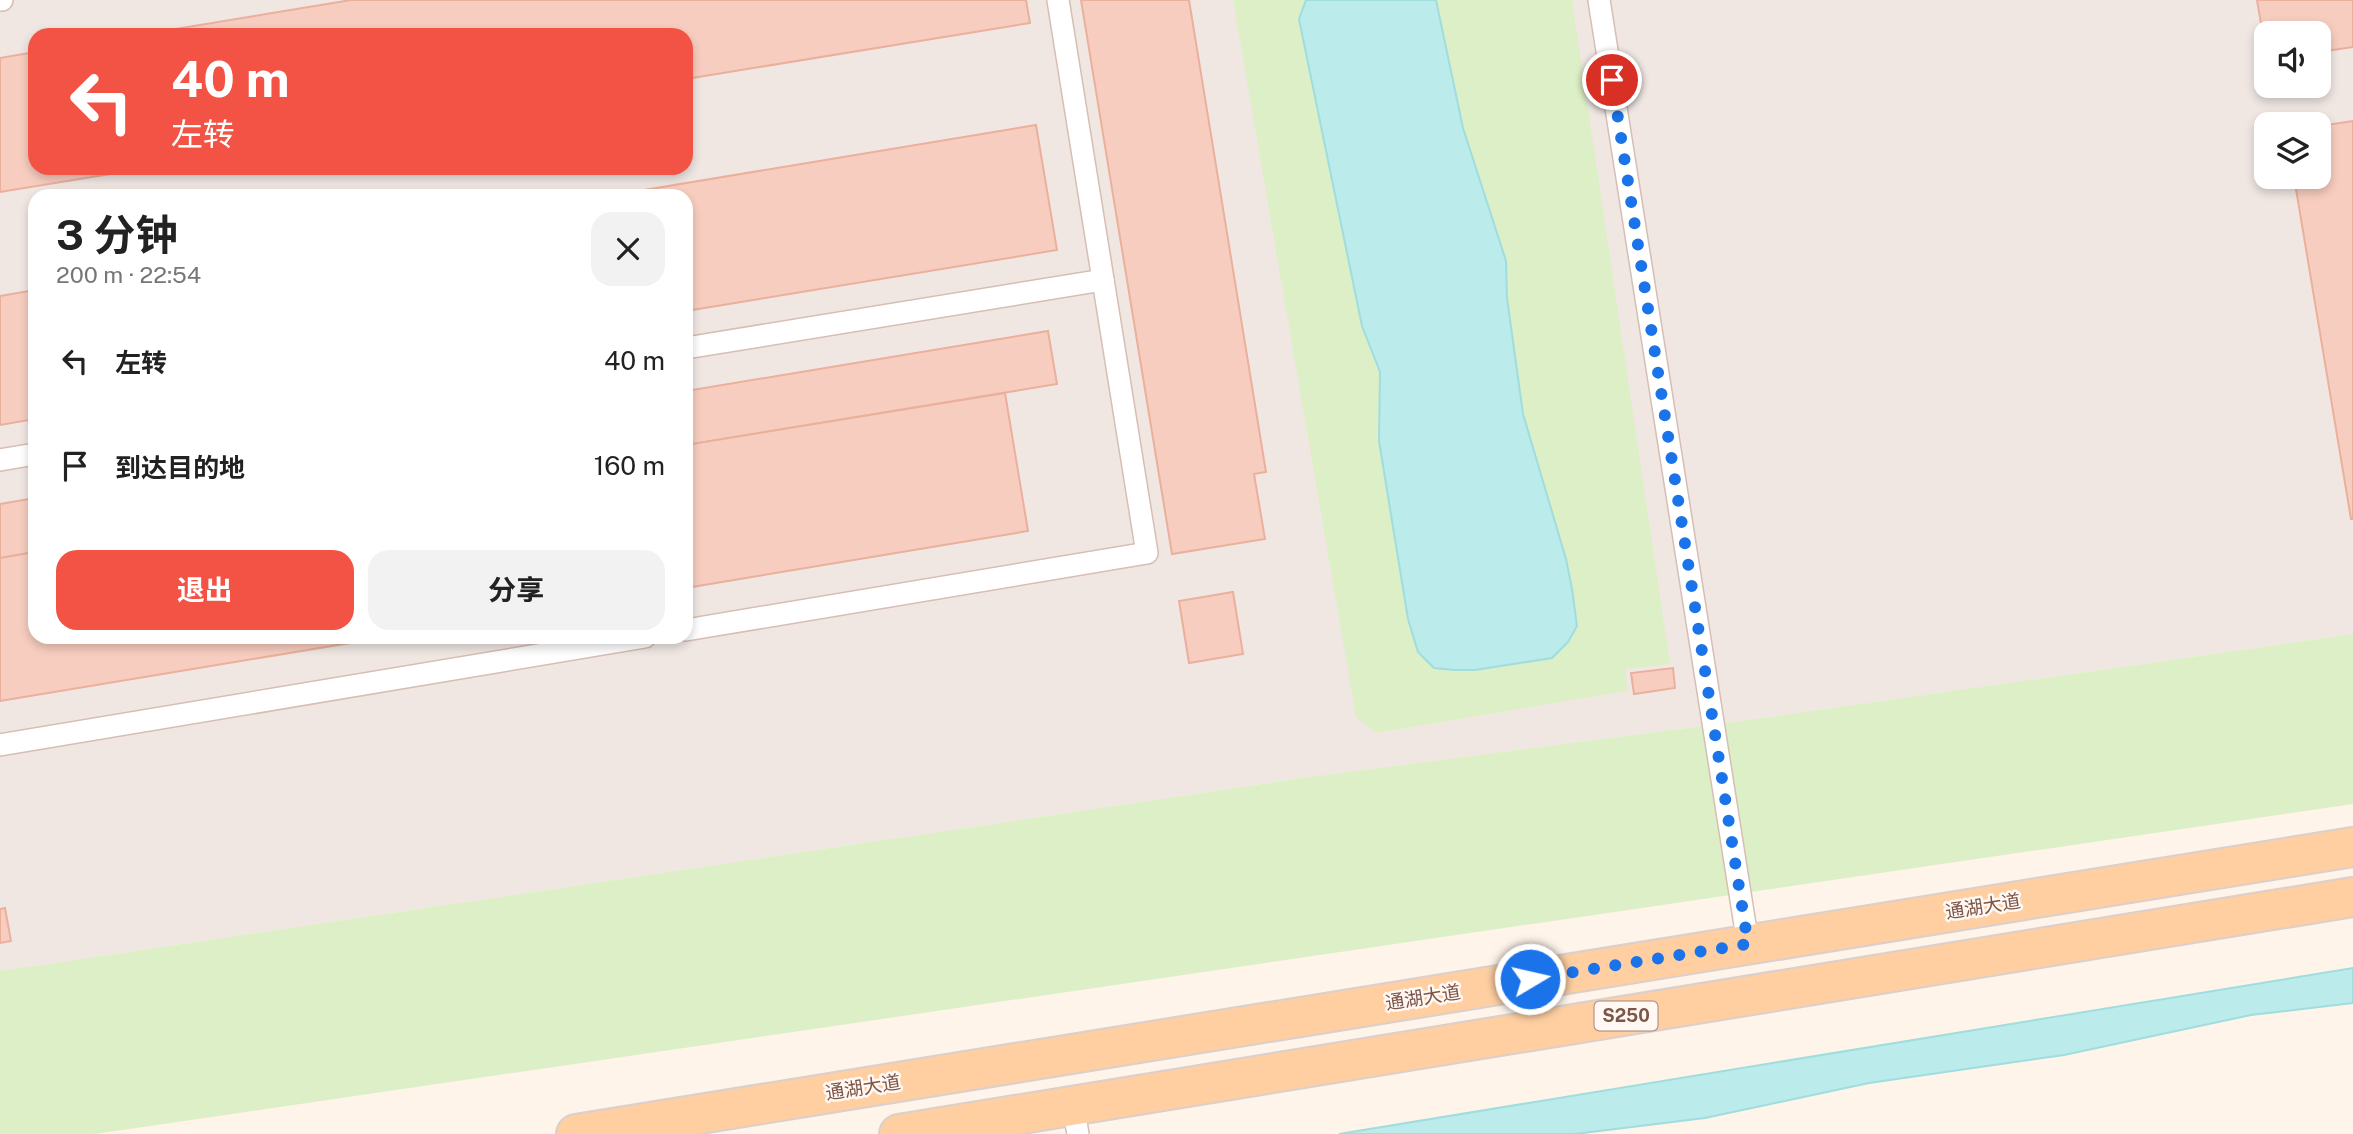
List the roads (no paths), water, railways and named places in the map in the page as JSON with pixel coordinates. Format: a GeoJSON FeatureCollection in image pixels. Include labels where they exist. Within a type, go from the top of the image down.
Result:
{"type":"FeatureCollection","features":[{"type":"Feature","properties":{"kind":"main road","name":"通湖大道"},"geometry":{"type":"LineString","coordinates":[[576,1134],[2353,847]]}},
{"type":"Feature","properties":{"kind":"main road","name":"S250"},"geometry":{"type":"LineString","coordinates":[[899,1134],[1076,1120],[2353,897]]}},
{"type":"Feature","properties":{"kind":"lane"},"geometry":{"type":"LineString","coordinates":[[693,629],[1147,553],[1058,0]]}},
{"type":"Feature","properties":{"kind":"lane"},"geometry":{"type":"LineString","coordinates":[[1599,0],[1748,944]]}},
{"type":"Feature","properties":{"kind":"lane"},"geometry":{"type":"LineString","coordinates":[[693,347],[1103,280]]}},
{"type":"Feature","properties":{"kind":"lane"},"geometry":{"type":"LineString","coordinates":[[0,460],[28,455]]}},
{"type":"Feature","properties":{"kind":"lane"},"geometry":{"type":"LineString","coordinates":[[0,745],[603,644]]}},
{"type":"Feature","properties":{"kind":"water"},"geometry":{"type":"Polygon","coordinates":[[[1306,0],[1436,0],[1463,128],[1506,261],[1507,298],[1523,414],[1566,559],[1572,589],[1577,626],[1568,642],[1552,658],[1475,670],[1454,670],[1434,668],[1418,652],[1408,619],[1379,441],[1380,372],[1362,326],[1299,19],[1306,0]]]}},
{"type":"Feature","properties":{"kind":"water"},"geometry":{"type":"Polygon","coordinates":[[[2353,968],[2353,1003],[2251,1015],[2064,1055],[1869,1083],[1705,1118],[1575,1134],[1339,1134],[2353,968]]]}}]}
